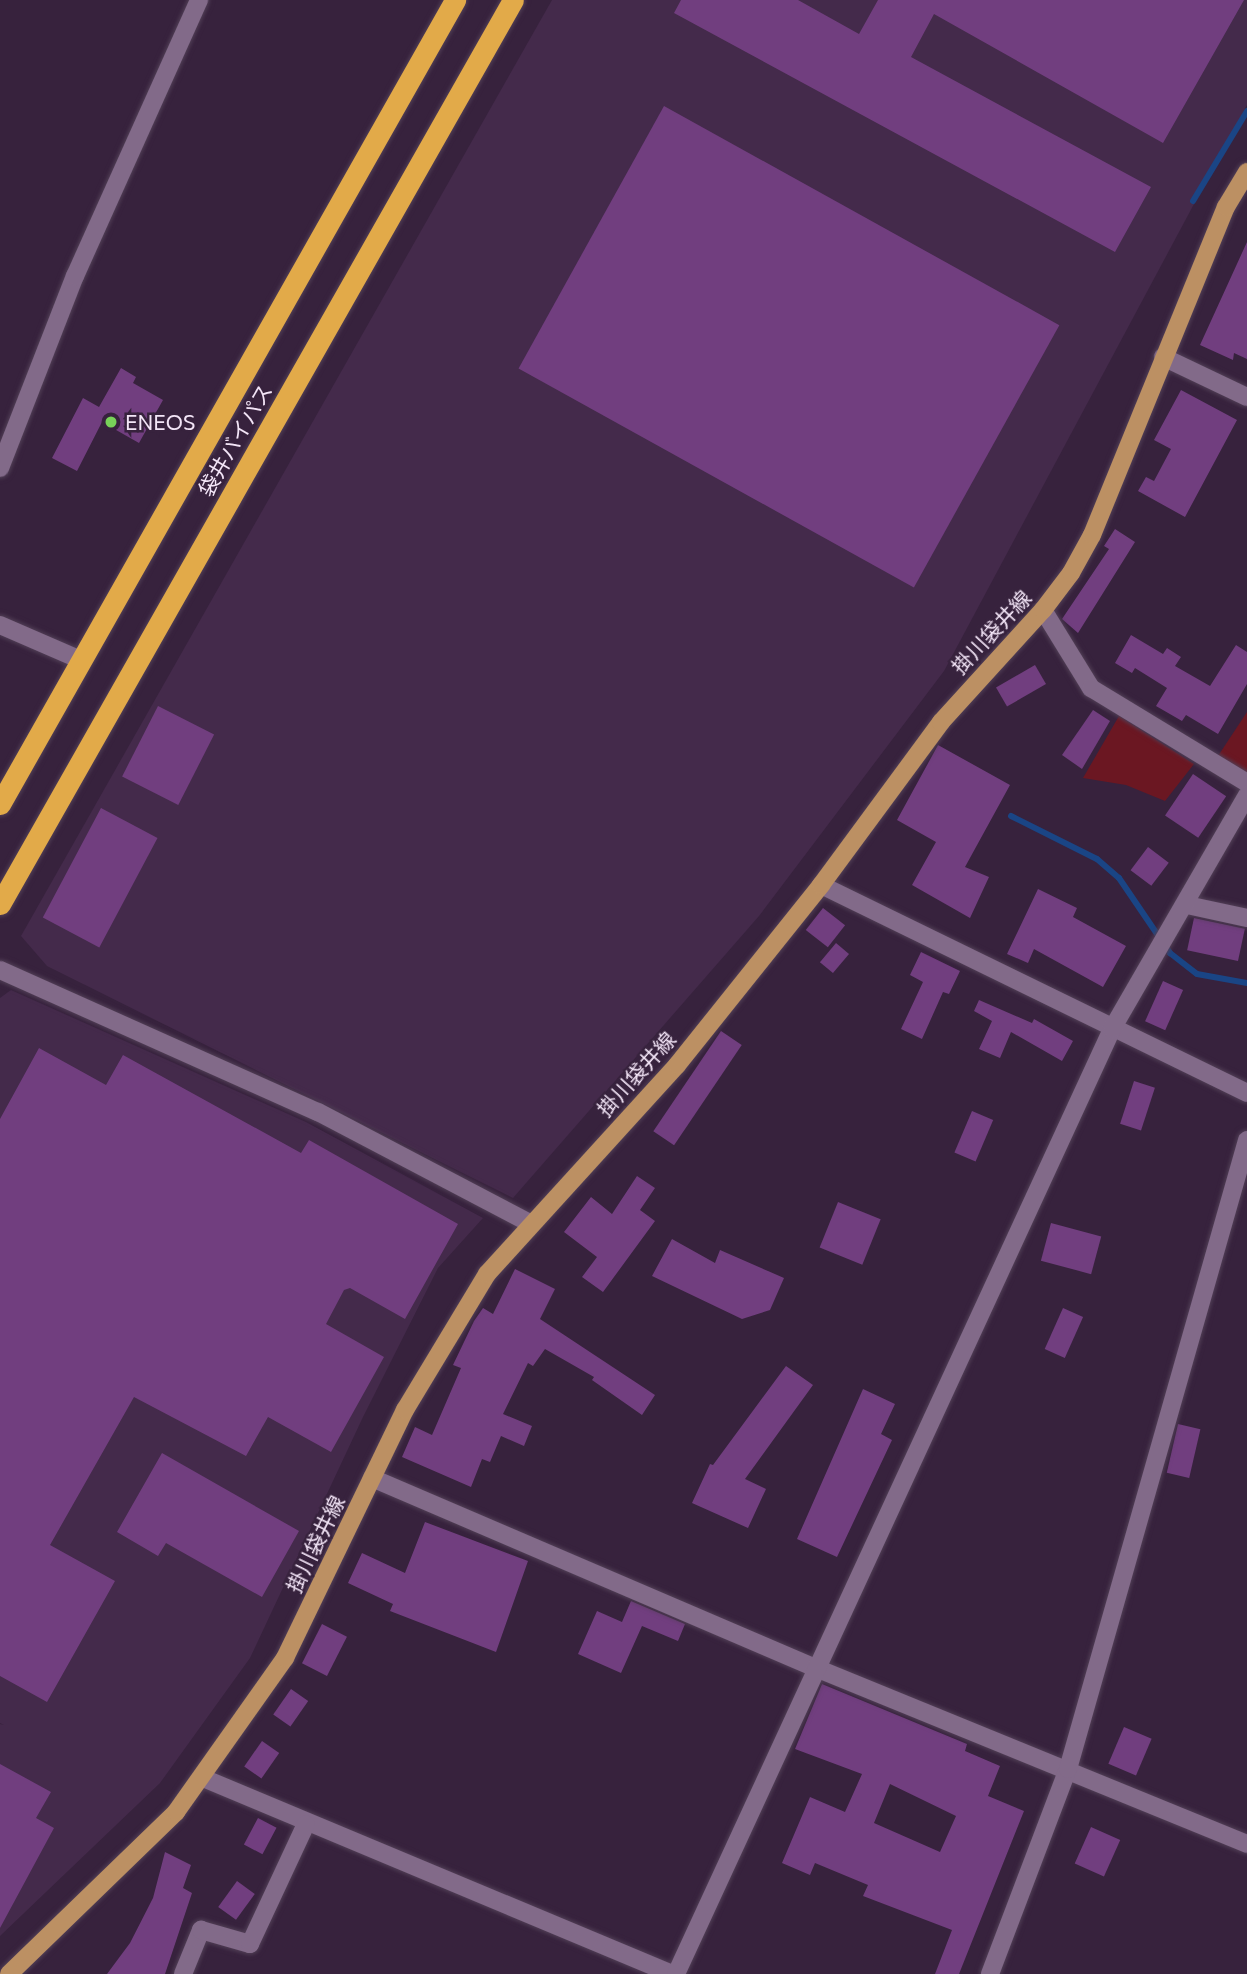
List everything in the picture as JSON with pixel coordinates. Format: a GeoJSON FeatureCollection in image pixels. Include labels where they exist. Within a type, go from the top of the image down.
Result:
{"type":"FeatureCollection","features":[{"type":"Feature","properties":{"kind":"highway","name":"袋井バイパス"},"geometry":{"type":"LineString","coordinates":[[0,804],[455,0]]}},
{"type":"Feature","properties":{"kind":"highway","name":"袋井バイパス"},"geometry":{"type":"LineString","coordinates":[[0,904],[513,0]]}},
{"type":"Feature","properties":{"kind":"main road","name":"掛川袋井線"},"geometry":{"type":"LineString","coordinates":[[9,1974],[176,1812],[203,1778],[285,1658],[372,1478],[454,1323],[529,1223],[677,1065],[821,886],[941,722],[1043,610],[1092,535],[1226,207],[1247,173]]}},
{"type":"Feature","properties":{"kind":"street"},"geometry":{"type":"LineString","coordinates":[[0,468],[75,276],[199,0]]}},
{"type":"Feature","properties":{"kind":"street"},"geometry":{"type":"LineString","coordinates":[[1163,357],[1247,397]]}},
{"type":"Feature","properties":{"kind":"street"},"geometry":{"type":"LineString","coordinates":[[1043,610],[1090,688],[1247,783]]}},
{"type":"Feature","properties":{"kind":"street"},"geometry":{"type":"LineString","coordinates":[[0,625],[81,660]]}},
{"type":"Feature","properties":{"kind":"street"},"geometry":{"type":"LineString","coordinates":[[203,1778],[306,1824],[674,1974],[1112,1029],[1187,905],[1247,795]]}},
{"type":"Feature","properties":{"kind":"street"},"geometry":{"type":"LineString","coordinates":[[821,886],[1247,1093]]}},
{"type":"Feature","properties":{"kind":"street"},"geometry":{"type":"LineString","coordinates":[[1187,905],[1247,918]]}},
{"type":"Feature","properties":{"kind":"street"},"geometry":{"type":"LineString","coordinates":[[0,970],[318,1112],[529,1223]]}},
{"type":"Feature","properties":{"kind":"street"},"geometry":{"type":"LineString","coordinates":[[990,1974],[1068,1769],[1247,1140]]}},
{"type":"Feature","properties":{"kind":"street"},"geometry":{"type":"LineString","coordinates":[[372,1478],[816,1668],[1247,1844]]}},
{"type":"Feature","properties":{"kind":"street"},"geometry":{"type":"LineString","coordinates":[[183,1974],[201,1930],[250,1944],[306,1824]]}},
{"type":"Feature","properties":{"kind":"shaded area"},"geometry":{"type":"Polygon","coordinates":[[[552,0],[1247,0],[1247,105],[944,671],[759,916],[513,1198],[47,966],[21,936],[552,0]]]}},
{"type":"Feature","properties":{"kind":"shaded area"},"geometry":{"type":"Polygon","coordinates":[[[1247,712],[1247,775],[1218,756],[1247,712]]]}},
{"type":"Feature","properties":{"kind":"shaded area"},"geometry":{"type":"Polygon","coordinates":[[[1119,716],[1194,764],[1165,801],[1126,785],[1083,778],[1119,716]]]}},
{"type":"Feature","properties":{"kind":"shaded area"},"geometry":{"type":"Polygon","coordinates":[[[11,990],[306,1122],[483,1218],[438,1268],[363,1417],[250,1658],[160,1783],[0,1936],[0,1724],[4,1725],[0,1723],[0,998],[11,990]]]}},
{"type":"Feature","properties":{"kind":"building"},"geometry":{"type":"Polygon","coordinates":[[[681,0],[798,0],[859,34],[878,0],[1244,0],[1163,143],[934,14],[911,57],[1151,187],[1115,252],[674,13],[681,0]]]}},
{"type":"Feature","properties":{"kind":"building"},"geometry":{"type":"Polygon","coordinates":[[[664,106],[1059,325],[914,588],[519,368],[664,106]]]}},
{"type":"Feature","properties":{"kind":"building"},"geometry":{"type":"Polygon","coordinates":[[[1247,242],[1247,359],[1234,353],[1233,360],[1200,345],[1247,242]]]}},
{"type":"Feature","properties":{"kind":"building"},"geometry":{"type":"Polygon","coordinates":[[[121,368],[136,377],[133,383],[163,400],[139,443],[102,422],[77,471],[52,458],[83,398],[99,407],[121,368]]]}},
{"type":"Feature","properties":{"kind":"building"},"geometry":{"type":"Polygon","coordinates":[[[1181,390],[1237,420],[1185,517],[1138,491],[1146,477],[1154,481],[1171,449],[1154,440],[1181,390]]]}},
{"type":"Feature","properties":{"kind":"building"},"geometry":{"type":"Polygon","coordinates":[[[1115,529],[1135,542],[1078,633],[1062,619],[1109,549],[1104,546],[1115,529]]]}},
{"type":"Feature","properties":{"kind":"building"},"geometry":{"type":"Polygon","coordinates":[[[1131,635],[1163,654],[1167,648],[1181,657],[1175,666],[1210,686],[1236,645],[1247,652],[1247,684],[1218,734],[1186,715],[1182,721],[1156,706],[1167,688],[1135,668],[1132,673],[1115,663],[1131,635]]]}},
{"type":"Feature","properties":{"kind":"building"},"geometry":{"type":"Polygon","coordinates":[[[1035,665],[1046,684],[1007,707],[996,688],[1035,665]]]}},
{"type":"Feature","properties":{"kind":"building"},"geometry":{"type":"Polygon","coordinates":[[[158,706],[214,735],[178,805],[122,776],[158,706]]]}},
{"type":"Feature","properties":{"kind":"building"},"geometry":{"type":"Polygon","coordinates":[[[1093,710],[1110,721],[1082,769],[1062,755],[1093,710]]]}},
{"type":"Feature","properties":{"kind":"building"},"geometry":{"type":"Polygon","coordinates":[[[938,745],[1010,785],[965,867],[989,877],[970,918],[912,885],[936,842],[897,820],[938,745]]]}},
{"type":"Feature","properties":{"kind":"building"},"geometry":{"type":"Polygon","coordinates":[[[1193,774],[1226,796],[1198,838],[1165,815],[1193,774]]]}},
{"type":"Feature","properties":{"kind":"building"},"geometry":{"type":"Polygon","coordinates":[[[101,808],[158,838],[99,948],[43,917],[101,808]]]}},
{"type":"Feature","properties":{"kind":"building"},"geometry":{"type":"Polygon","coordinates":[[[1148,847],[1169,863],[1151,886],[1131,870],[1148,847]]]}},
{"type":"Feature","properties":{"kind":"building"},"geometry":{"type":"Polygon","coordinates":[[[1038,889],[1077,908],[1073,917],[1126,946],[1103,987],[1034,949],[1028,963],[1007,954],[1038,889]]]}},
{"type":"Feature","properties":{"kind":"building"},"geometry":{"type":"Polygon","coordinates":[[[823,908],[845,925],[828,947],[806,930],[823,908]]]}},
{"type":"Feature","properties":{"kind":"building"},"geometry":{"type":"Polygon","coordinates":[[[1194,918],[1245,929],[1238,961],[1187,950],[1194,918]]]}},
{"type":"Feature","properties":{"kind":"building"},"geometry":{"type":"Polygon","coordinates":[[[836,943],[849,954],[833,973],[820,962],[836,943]]]}},
{"type":"Feature","properties":{"kind":"building"},"geometry":{"type":"Polygon","coordinates":[[[921,952],[960,971],[949,994],[943,992],[922,1039],[901,1029],[923,982],[910,975],[921,952]]]}},
{"type":"Feature","properties":{"kind":"building"},"geometry":{"type":"Polygon","coordinates":[[[1163,981],[1183,990],[1165,1030],[1145,1021],[1163,981]]]}},
{"type":"Feature","properties":{"kind":"building"},"geometry":{"type":"Polygon","coordinates":[[[979,1000],[1032,1023],[1034,1019],[1073,1041],[1062,1061],[1011,1032],[1000,1058],[979,1049],[992,1021],[974,1011],[979,1000]]]}},
{"type":"Feature","properties":{"kind":"building"},"geometry":{"type":"Polygon","coordinates":[[[721,1031],[742,1045],[674,1145],[653,1131],[721,1031]]]}},
{"type":"Feature","properties":{"kind":"building"},"geometry":{"type":"Polygon","coordinates":[[[39,1048],[106,1085],[123,1055],[301,1153],[309,1140],[458,1224],[405,1319],[350,1288],[344,1290],[326,1324],[384,1357],[331,1452],[268,1417],[246,1456],[134,1397],[50,1545],[115,1581],[47,1702],[0,1676],[0,1119],[39,1048]]]}},
{"type":"Feature","properties":{"kind":"building"},"geometry":{"type":"Polygon","coordinates":[[[1134,1081],[1155,1088],[1141,1131],[1120,1124],[1134,1081]]]}},
{"type":"Feature","properties":{"kind":"building"},"geometry":{"type":"Polygon","coordinates":[[[972,1111],[993,1120],[976,1161],[954,1152],[972,1111]]]}},
{"type":"Feature","properties":{"kind":"building"},"geometry":{"type":"Polygon","coordinates":[[[637,1176],[655,1188],[640,1210],[655,1221],[603,1292],[582,1277],[597,1257],[564,1232],[591,1197],[612,1214],[637,1176]]]}},
{"type":"Feature","properties":{"kind":"building"},"geometry":{"type":"Polygon","coordinates":[[[838,1202],[881,1219],[862,1265],[820,1247],[838,1202]]]}},
{"type":"Feature","properties":{"kind":"building"},"geometry":{"type":"Polygon","coordinates":[[[1051,1223],[1101,1236],[1091,1274],[1041,1261],[1051,1223]]]}},
{"type":"Feature","properties":{"kind":"building"},"geometry":{"type":"Polygon","coordinates":[[[672,1239],[715,1263],[720,1250],[784,1278],[770,1310],[742,1319],[652,1276],[672,1239]]]}},
{"type":"Feature","properties":{"kind":"building"},"geometry":{"type":"Polygon","coordinates":[[[515,1269],[555,1289],[540,1319],[655,1395],[642,1415],[592,1380],[594,1377],[545,1349],[533,1366],[528,1363],[503,1414],[532,1426],[524,1446],[501,1436],[490,1462],[482,1459],[471,1487],[402,1457],[415,1427],[432,1435],[461,1368],[453,1365],[474,1321],[483,1308],[493,1314],[515,1269]]]}},
{"type":"Feature","properties":{"kind":"building"},"geometry":{"type":"Polygon","coordinates":[[[1063,1308],[1083,1317],[1065,1358],[1045,1349],[1063,1308]]]}},
{"type":"Feature","properties":{"kind":"building"},"geometry":{"type":"Polygon","coordinates":[[[786,1366],[813,1385],[745,1479],[766,1489],[748,1528],[692,1503],[710,1464],[713,1465],[786,1366]]]}},
{"type":"Feature","properties":{"kind":"building"},"geometry":{"type":"Polygon","coordinates":[[[863,1389],[895,1404],[881,1434],[892,1440],[837,1557],[797,1539],[863,1389]]]}},
{"type":"Feature","properties":{"kind":"building"},"geometry":{"type":"Polygon","coordinates":[[[1178,1424],[1200,1429],[1189,1478],[1167,1473],[1178,1424]]]}},
{"type":"Feature","properties":{"kind":"building"},"geometry":{"type":"Polygon","coordinates":[[[162,1453],[299,1531],[262,1597],[166,1543],[158,1556],[117,1532],[162,1453]]]}},
{"type":"Feature","properties":{"kind":"building"},"geometry":{"type":"Polygon","coordinates":[[[425,1522],[528,1561],[496,1652],[390,1611],[393,1604],[348,1583],[362,1553],[405,1573],[425,1522]]]}},
{"type":"Feature","properties":{"kind":"building"},"geometry":{"type":"Polygon","coordinates":[[[631,1601],[685,1624],[678,1641],[642,1626],[621,1673],[578,1654],[597,1611],[622,1622],[631,1601]]]}},
{"type":"Feature","properties":{"kind":"building"},"geometry":{"type":"Polygon","coordinates":[[[322,1624],[347,1637],[327,1676],[302,1663],[322,1624]]]}},
{"type":"Feature","properties":{"kind":"building"},"geometry":{"type":"Polygon","coordinates":[[[822,1684],[967,1744],[965,1751],[1000,1766],[988,1796],[1024,1811],[959,1974],[935,1974],[952,1930],[863,1896],[868,1885],[815,1863],[810,1875],[782,1863],[810,1797],[845,1812],[862,1774],[795,1749],[822,1684]],[[890,1784],[874,1823],[940,1852],[956,1816],[890,1784]]]}},
{"type":"Feature","properties":{"kind":"building"},"geometry":{"type":"Polygon","coordinates":[[[291,1689],[308,1701],[290,1726],[273,1714],[291,1689]]]}},
{"type":"Feature","properties":{"kind":"building"},"geometry":{"type":"Polygon","coordinates":[[[1124,1727],[1152,1739],[1136,1776],[1108,1764],[1124,1727]]]}},
{"type":"Feature","properties":{"kind":"building"},"geometry":{"type":"Polygon","coordinates":[[[262,1741],[279,1753],[261,1778],[244,1766],[262,1741]]]}},
{"type":"Feature","properties":{"kind":"building"},"geometry":{"type":"Polygon","coordinates":[[[0,1764],[51,1792],[36,1818],[54,1828],[0,1928],[0,1764]]]}},
{"type":"Feature","properties":{"kind":"building"},"geometry":{"type":"Polygon","coordinates":[[[258,1818],[277,1828],[262,1854],[244,1844],[258,1818]]]}},
{"type":"Feature","properties":{"kind":"building"},"geometry":{"type":"Polygon","coordinates":[[[1091,1827],[1120,1840],[1104,1877],[1075,1864],[1091,1827]]]}},
{"type":"Feature","properties":{"kind":"building"},"geometry":{"type":"Polygon","coordinates":[[[165,1852],[191,1865],[183,1888],[192,1893],[165,1974],[107,1974],[130,1943],[153,1898],[165,1852]]]}},
{"type":"Feature","properties":{"kind":"building"},"geometry":{"type":"Polygon","coordinates":[[[237,1881],[255,1894],[236,1920],[218,1907],[237,1881]]]}},
{"type":"Feature","properties":{"kind":"waterway"},"geometry":{"type":"LineString","coordinates":[[1193,201],[1247,111]]}},
{"type":"Feature","properties":{"kind":"waterway"},"geometry":{"type":"LineString","coordinates":[[1011,816],[1097,859],[1119,878],[1170,953],[1197,974],[1247,983]]}},
{"type":"Feature","properties":{"kind":"place","name":"ENEOS"},"geometry":{"type":"Point","coordinates":[111,422]}}]}
